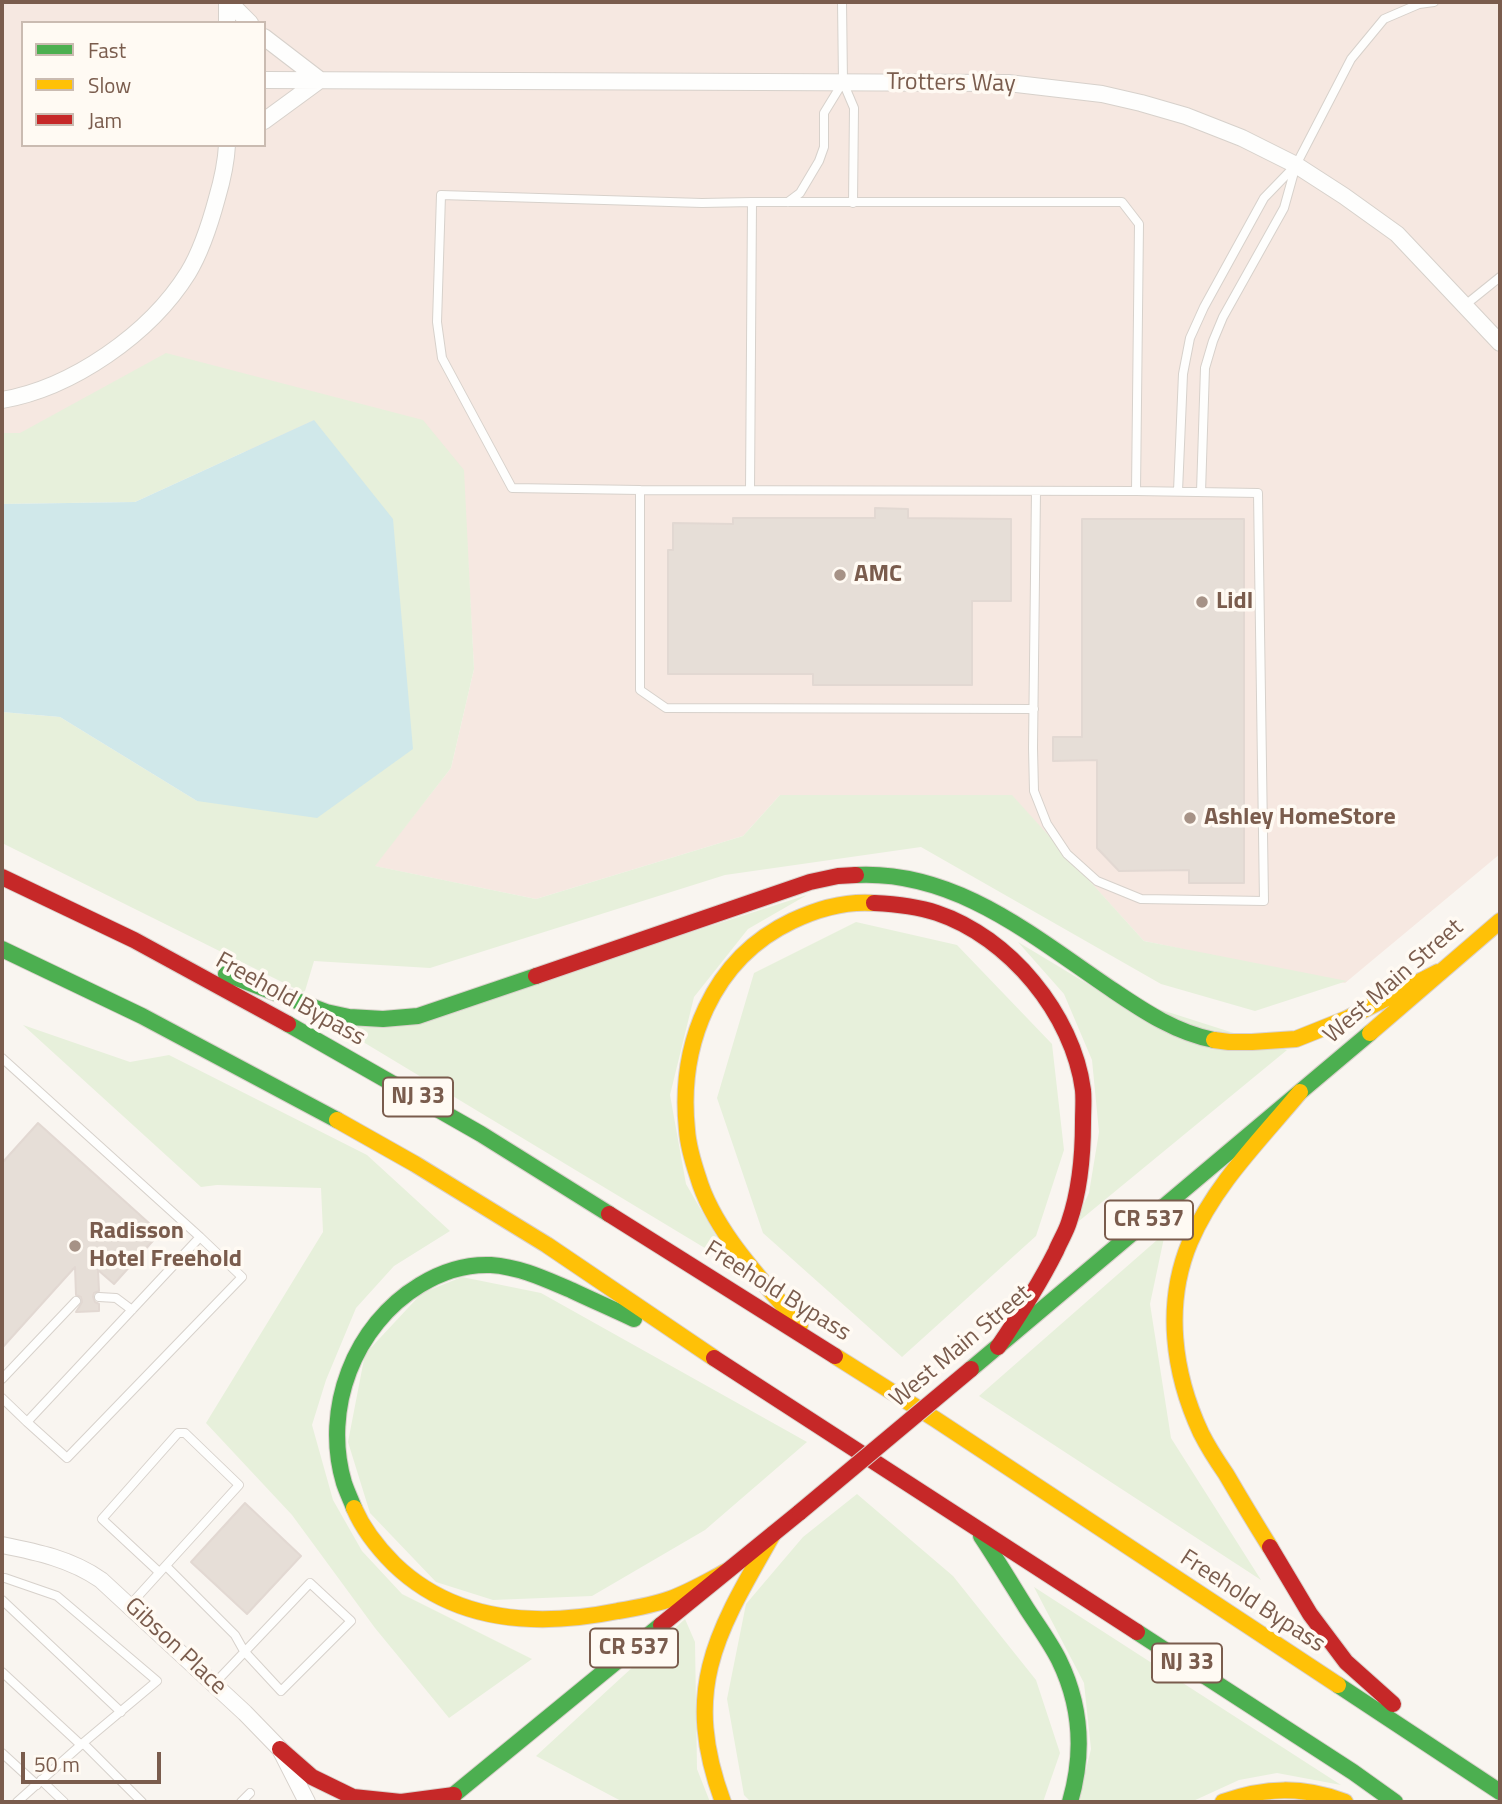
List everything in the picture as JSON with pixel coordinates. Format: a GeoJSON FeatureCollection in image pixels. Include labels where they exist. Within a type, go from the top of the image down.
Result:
{"type":"FeatureCollection","features":[{"type":"Feature","properties":{"kind":"main road"},"geometry":{"type":"LineString","coordinates":[[134,940],[326,1012],[362,1019],[388,1020],[440,1010],[810,882],[845,875],[879,873],[928,881],[976,900],[998,912],[1149,1015],[1205,1038],[1240,1042],[1296,1039],[1346,1019],[1438,972]]}},
{"type":"Feature","properties":{"kind":"main road","name":"Freehold Bypass"},"geometry":{"type":"LineString","coordinates":[[2,877],[134,940],[313,1037],[481,1134],[935,1419],[1500,1792]]}},
{"type":"Feature","properties":{"kind":"main road"},"geometry":{"type":"LineString","coordinates":[[817,1346],[752,1268],[709,1202],[693,1162],[687,1136],[685,1079],[699,1020],[730,967],[748,948],[775,928],[802,915],[834,905],[877,901],[906,905],[938,914],[979,933],[1006,952],[1028,973],[1048,1000],[1063,1026],[1075,1058],[1082,1087],[1083,1121],[1080,1170],[1069,1224],[1045,1275],[998,1347]]}},
{"type":"Feature","properties":{"kind":"main road","name":"West Main Street"},"geometry":{"type":"LineString","coordinates":[[450,1799],[998,1347],[1500,921]]}},
{"type":"Feature","properties":{"kind":"main road","name":"NJ 33"},"geometry":{"type":"LineString","coordinates":[[2,949],[157,1024],[298,1099],[391,1151],[540,1241],[702,1350],[1353,1772],[1395,1802]]}},
{"type":"Feature","properties":{"kind":"main road"},"geometry":{"type":"LineString","coordinates":[[1300,1092],[1230,1177],[1204,1215],[1190,1242],[1181,1267],[1174,1303],[1174,1342],[1182,1387],[1190,1412],[1202,1435],[1310,1614],[1346,1662],[1463,1767]]}},
{"type":"Feature","properties":{"kind":"main road"},"geometry":{"type":"LineString","coordinates":[[702,1350],[521,1269],[481,1265],[455,1269],[428,1279],[401,1296],[370,1330],[346,1379],[337,1428],[338,1452],[342,1478],[351,1503],[378,1548],[414,1582],[455,1604],[477,1611],[502,1617],[545,1621],[605,1614],[667,1601],[727,1571]]}},
{"type":"Feature","properties":{"kind":"main road"},"geometry":{"type":"LineString","coordinates":[[976,1528],[1058,1659],[1072,1691],[1079,1740],[1078,1767],[1070,1802]]}},
{"type":"Feature","properties":{"kind":"main road"},"geometry":{"type":"LineString","coordinates":[[723,1802],[709,1758],[705,1729],[708,1672],[713,1650],[736,1600],[774,1534]]}},
{"type":"Feature","properties":{"kind":"main road"},"geometry":{"type":"LineString","coordinates":[[280,1749],[312,1777],[353,1797],[401,1802],[450,1799]]}},
{"type":"Feature","properties":{"kind":"main road"},"geometry":{"type":"LineString","coordinates":[[1223,1802],[1242,1795],[1275,1789],[1319,1793],[1345,1802]]}},
{"type":"Feature","properties":{"kind":"street"},"geometry":{"type":"LineString","coordinates":[[227,21],[228,2]]}},
{"type":"Feature","properties":{"kind":"street"},"geometry":{"type":"LineString","coordinates":[[228,2],[248,21]]}},
{"type":"Feature","properties":{"kind":"street"},"geometry":{"type":"LineString","coordinates":[[266,39],[320,80],[266,120]]}},
{"type":"Feature","properties":{"kind":"street","name":"Trotters Way"},"geometry":{"type":"LineString","coordinates":[[266,80],[1008,83],[1102,94],[1186,116],[1242,138],[1296,165],[1397,234],[1500,343]]}},
{"type":"Feature","properties":{"kind":"street"},"geometry":{"type":"LineString","coordinates":[[2,400],[42,389],[92,365],[121,345],[167,301],[187,274],[210,225],[229,147]]}},
{"type":"Feature","properties":{"kind":"street","name":"Gibson Place"},"geometry":{"type":"LineString","coordinates":[[2,1545],[54,1556],[85,1569],[101,1580],[245,1713],[280,1749],[307,1802]]}},
{"type":"Feature","properties":{"kind":"lane"},"geometry":{"type":"LineString","coordinates":[[842,2],[843,82],[854,108],[853,203]]}},
{"type":"Feature","properties":{"kind":"lane"},"geometry":{"type":"LineString","coordinates":[[1201,492],[1205,368],[1223,317],[1284,208],[1296,165],[1350,59],[1384,19],[1419,4],[1434,2]]}},
{"type":"Feature","properties":{"kind":"lane"},"geometry":{"type":"LineString","coordinates":[[788,202],[800,192],[819,161],[824,147],[824,113],[843,82]]}},
{"type":"Feature","properties":{"kind":"lane"},"geometry":{"type":"LineString","coordinates":[[1178,491],[1184,374],[1190,338],[1204,307],[1264,198],[1296,165]]}},
{"type":"Feature","properties":{"kind":"lane"},"geometry":{"type":"LineString","coordinates":[[1036,491],[1034,791],[1047,824],[1068,854],[1097,881],[1141,899],[1264,901],[1258,493],[1178,491],[1136,491],[1036,491],[640,490],[512,488],[442,358],[437,322],[441,195],[702,203],[1122,202],[1139,224],[1136,491]]}},
{"type":"Feature","properties":{"kind":"lane"},"geometry":{"type":"LineString","coordinates":[[750,490],[752,202]]}},
{"type":"Feature","properties":{"kind":"lane"},"geometry":{"type":"LineString","coordinates":[[1464,306],[1500,276]]}},
{"type":"Feature","properties":{"kind":"lane"},"geometry":{"type":"LineString","coordinates":[[640,490],[640,690],[666,708],[1034,709]]}},
{"type":"Feature","properties":{"kind":"lane"},"geometry":{"type":"LineString","coordinates":[[2,1058],[242,1277],[67,1458],[2,1398]]}},
{"type":"Feature","properties":{"kind":"lane"},"geometry":{"type":"LineString","coordinates":[[27,1422],[200,1237]]}},
{"type":"Feature","properties":{"kind":"lane"},"geometry":{"type":"LineString","coordinates":[[99,1297],[117,1298],[132,1310]]}},
{"type":"Feature","properties":{"kind":"lane"},"geometry":{"type":"LineString","coordinates":[[2,1379],[76,1301]]}},
{"type":"Feature","properties":{"kind":"lane"},"geometry":{"type":"LineString","coordinates":[[130,1605],[162,1569],[239,1485],[182,1432],[178,1433],[102,1519],[162,1569],[235,1635],[244,1651],[281,1691],[351,1621],[310,1583],[244,1651],[214,1684]]}},
{"type":"Feature","properties":{"kind":"lane"},"geometry":{"type":"LineString","coordinates":[[2,1578],[57,1596],[157,1681],[17,1802]]}},
{"type":"Feature","properties":{"kind":"lane"},"geometry":{"type":"LineString","coordinates":[[2,1601],[121,1712]]}},
{"type":"Feature","properties":{"kind":"lane"},"geometry":{"type":"LineString","coordinates":[[2,1672],[142,1802]]}},
{"type":"Feature","properties":{"kind":"lane"},"geometry":{"type":"LineString","coordinates":[[2,1753],[64,1802]]}},
{"type":"Feature","properties":{"kind":"lane"},"geometry":{"type":"LineString","coordinates":[[241,1802],[250,1793]]}},
{"type":"Feature","properties":{"kind":"shaded area"},"geometry":{"type":"Polygon","coordinates":[[[2,2],[1500,2],[1500,854],[1345,983],[1144,941],[1011,795],[780,795],[743,836],[536,899],[374,866],[451,768],[474,669],[463,470],[2,433],[2,2]]]}},
{"type":"Feature","properties":{"kind":"green space"},"geometry":{"type":"Polygon","coordinates":[[[166,353],[423,420],[464,470],[474,669],[451,768],[375,866],[536,899],[743,836],[780,795],[1012,795],[1144,941],[1347,981],[1255,1011],[1161,984],[921,847],[725,875],[430,968],[314,961],[305,991],[302,992],[2,843],[2,712],[60,717],[197,801],[314,420],[135,502],[2,504],[2,433],[20,433],[166,353]]]}},
{"type":"Feature","properties":{"kind":"green space"},"geometry":{"type":"Polygon","coordinates":[[[807,895],[748,929],[694,997],[670,1095],[686,1184],[733,1265],[330,1022],[396,1027],[807,895]]]}},
{"type":"Feature","properties":{"kind":"green space"},"geometry":{"type":"Polygon","coordinates":[[[856,922],[957,945],[1052,1044],[1064,1150],[1036,1236],[902,1357],[763,1233],[717,1098],[754,973],[856,922]]]}},
{"type":"Feature","properties":{"kind":"green space"},"geometry":{"type":"Polygon","coordinates":[[[1018,942],[1096,989],[1287,1050],[1073,1226],[1089,1193],[1099,1132],[1092,1060],[1064,994],[1018,942]]]}},
{"type":"Feature","properties":{"kind":"green space"},"geometry":{"type":"Polygon","coordinates":[[[23,1025],[130,1062],[169,1055],[367,1155],[450,1231],[394,1266],[356,1308],[326,1380],[312,1425],[333,1500],[362,1551],[402,1594],[532,1659],[449,1718],[375,1628],[292,1515],[206,1423],[323,1232],[321,1188],[217,1185],[201,1187],[23,1025]]]}},
{"type":"Feature","properties":{"kind":"green space"},"geometry":{"type":"Polygon","coordinates":[[[1165,1233],[1150,1304],[1171,1438],[1261,1580],[979,1396],[1165,1233]]]}},
{"type":"Feature","properties":{"kind":"green space"},"geometry":{"type":"Polygon","coordinates":[[[462,1277],[541,1293],[807,1442],[705,1530],[592,1596],[493,1600],[436,1582],[370,1513],[348,1442],[365,1354],[422,1293],[462,1277]]]}},
{"type":"Feature","properties":{"kind":"green space"},"geometry":{"type":"Polygon","coordinates":[[[857,1494],[953,1576],[1036,1680],[1060,1753],[1043,1802],[751,1802],[744,1795],[727,1699],[746,1604],[803,1537],[857,1494]]]}},
{"type":"Feature","properties":{"kind":"green space"},"geometry":{"type":"Polygon","coordinates":[[[1034,1587],[1341,1785],[1277,1773],[1239,1780],[1191,1802],[1078,1802],[1091,1749],[1084,1683],[1034,1587]]]}},
{"type":"Feature","properties":{"kind":"green space"},"geometry":{"type":"Polygon","coordinates":[[[685,1619],[695,1642],[697,1769],[710,1802],[623,1802],[536,1756],[685,1619]]]}},
{"type":"Feature","properties":{"kind":"water"},"geometry":{"type":"Polygon","coordinates":[[[314,420],[393,519],[413,749],[317,818],[197,801],[60,717],[2,712],[2,504],[135,502],[314,420]]]}},
{"type":"Feature","properties":{"kind":"building","name":"AMC"},"geometry":{"type":"Polygon","coordinates":[[[875,508],[908,509],[908,518],[1011,519],[1011,601],[972,601],[972,685],[813,685],[813,674],[668,674],[668,550],[673,550],[673,523],[733,524],[733,518],[875,518],[875,508]]]}},
{"type":"Feature","properties":{"kind":"building"},"geometry":{"type":"Polygon","coordinates":[[[1082,519],[1244,519],[1244,883],[1189,883],[1189,870],[1119,871],[1097,848],[1097,760],[1053,761],[1053,737],[1082,737],[1082,519]]]}},
{"type":"Feature","properties":{"kind":"building","name":"Radisson Hotel Freehold"},"geometry":{"type":"Polygon","coordinates":[[[38,1123],[160,1233],[114,1284],[98,1270],[99,1291],[94,1293],[93,1297],[99,1304],[99,1311],[76,1312],[82,1302],[81,1297],[76,1295],[75,1267],[2,1348],[2,1163],[38,1123]]]}},
{"type":"Feature","properties":{"kind":"building"},"geometry":{"type":"Polygon","coordinates":[[[245,1503],[301,1556],[247,1614],[191,1562],[245,1503]]]}},
{"type":"Feature","properties":{"kind":"traffic: fast"},"geometry":{"type":"LineString","coordinates":[[856,875],[893,876],[928,884],[961,896],[1024,930],[1150,1014],[1174,1027],[1214,1040]]}},
{"type":"Feature","properties":{"kind":"traffic: fast"},"geometry":{"type":"LineString","coordinates":[[2,949],[142,1016],[337,1120]]}},
{"type":"Feature","properties":{"kind":"traffic: fast"},"geometry":{"type":"LineString","coordinates":[[226,974],[326,1012],[349,1017],[383,1019],[418,1016],[536,976]]}},
{"type":"Feature","properties":{"kind":"traffic: fast"},"geometry":{"type":"LineString","coordinates":[[288,1024],[481,1134],[609,1214]]}},
{"type":"Feature","properties":{"kind":"traffic: fast"},"geometry":{"type":"LineString","coordinates":[[971,1369],[1370,1033]]}},
{"type":"Feature","properties":{"kind":"traffic: fast"},"geometry":{"type":"LineString","coordinates":[[354,1508],[344,1483],[338,1455],[337,1426],[341,1398],[349,1371],[377,1322],[397,1302],[420,1285],[436,1276],[463,1267],[502,1266],[542,1278],[634,1319]]}},
{"type":"Feature","properties":{"kind":"traffic: fast"},"geometry":{"type":"LineString","coordinates":[[981,1536],[1052,1647],[1072,1694],[1078,1748],[1070,1802]]}},
{"type":"Feature","properties":{"kind":"traffic: fast"},"geometry":{"type":"LineString","coordinates":[[445,1802],[661,1625]]}},
{"type":"Feature","properties":{"kind":"traffic: fast"},"geometry":{"type":"LineString","coordinates":[[1137,1632],[1395,1802]]}},
{"type":"Feature","properties":{"kind":"traffic: fast"},"geometry":{"type":"LineString","coordinates":[[1338,1685],[1500,1792]]}},
{"type":"Feature","properties":{"kind":"traffic: slow"},"geometry":{"type":"LineString","coordinates":[[800,1325],[728,1237],[706,1197],[694,1165],[688,1136],[688,1067],[706,1008],[721,981],[764,937],[792,921],[822,910],[842,905],[874,903]]}},
{"type":"Feature","properties":{"kind":"traffic: slow"},"geometry":{"type":"LineString","coordinates":[[1370,1033],[1500,921]]}},
{"type":"Feature","properties":{"kind":"traffic: slow"},"geometry":{"type":"LineString","coordinates":[[1214,1040],[1252,1042],[1296,1039],[1346,1019],[1438,972]]}},
{"type":"Feature","properties":{"kind":"traffic: slow"},"geometry":{"type":"LineString","coordinates":[[1270,1547],[1201,1433],[1191,1410],[1178,1363],[1175,1314],[1182,1266],[1200,1221],[1239,1163],[1300,1092]]}},
{"type":"Feature","properties":{"kind":"traffic: slow"},"geometry":{"type":"LineString","coordinates":[[337,1120],[547,1245],[714,1358]]}},
{"type":"Feature","properties":{"kind":"traffic: slow"},"geometry":{"type":"LineString","coordinates":[[835,1356],[1338,1685]]}},
{"type":"Feature","properties":{"kind":"traffic: slow"},"geometry":{"type":"LineString","coordinates":[[354,1508],[366,1531],[382,1551],[418,1584],[471,1609],[499,1616],[558,1619],[638,1607],[677,1596],[727,1571]]}},
{"type":"Feature","properties":{"kind":"traffic: slow"},"geometry":{"type":"LineString","coordinates":[[723,1802],[711,1762],[705,1726],[711,1662],[721,1632],[736,1601],[773,1534]]}},
{"type":"Feature","properties":{"kind":"traffic: slow"},"geometry":{"type":"LineString","coordinates":[[1223,1802],[1254,1793],[1284,1790],[1314,1793],[1345,1802]]}},
{"type":"Feature","properties":{"kind":"traffic: jam"},"geometry":{"type":"LineString","coordinates":[[536,976],[810,882],[856,875]]}},
{"type":"Feature","properties":{"kind":"traffic: jam"},"geometry":{"type":"LineString","coordinates":[[2,877],[134,940],[288,1024]]}},
{"type":"Feature","properties":{"kind":"traffic: jam"},"geometry":{"type":"LineString","coordinates":[[874,903],[937,913],[964,924],[989,940],[1033,982],[1066,1034],[1077,1062],[1083,1090],[1083,1134],[1073,1210],[1049,1264],[998,1347]]}},
{"type":"Feature","properties":{"kind":"traffic: jam"},"geometry":{"type":"LineString","coordinates":[[609,1214],[835,1356]]}},
{"type":"Feature","properties":{"kind":"traffic: jam"},"geometry":{"type":"LineString","coordinates":[[714,1358],[1137,1632]]}},
{"type":"Feature","properties":{"kind":"traffic: jam"},"geometry":{"type":"LineString","coordinates":[[800,1512],[971,1369]]}},
{"type":"Feature","properties":{"kind":"traffic: jam"},"geometry":{"type":"LineString","coordinates":[[661,1625],[800,1512]]}},
{"type":"Feature","properties":{"kind":"traffic: jam"},"geometry":{"type":"LineString","coordinates":[[1270,1547],[1310,1614],[1346,1662],[1393,1704]]}},
{"type":"Feature","properties":{"kind":"traffic: jam"},"geometry":{"type":"LineString","coordinates":[[280,1749],[312,1777],[353,1797],[401,1802],[454,1795]]}},
{"type":"Feature","properties":{"kind":"place","name":"AMC"},"geometry":{"type":"Point","coordinates":[840,575]}},
{"type":"Feature","properties":{"kind":"place","name":"Lidl"},"geometry":{"type":"Point","coordinates":[1202,602]}},
{"type":"Feature","properties":{"kind":"place","name":"Ashley HomeStore"},"geometry":{"type":"Point","coordinates":[1190,818]}},
{"type":"Feature","properties":{"kind":"place","name":"Radisson Hotel Freehold"},"geometry":{"type":"Point","coordinates":[75,1246]}}]}
